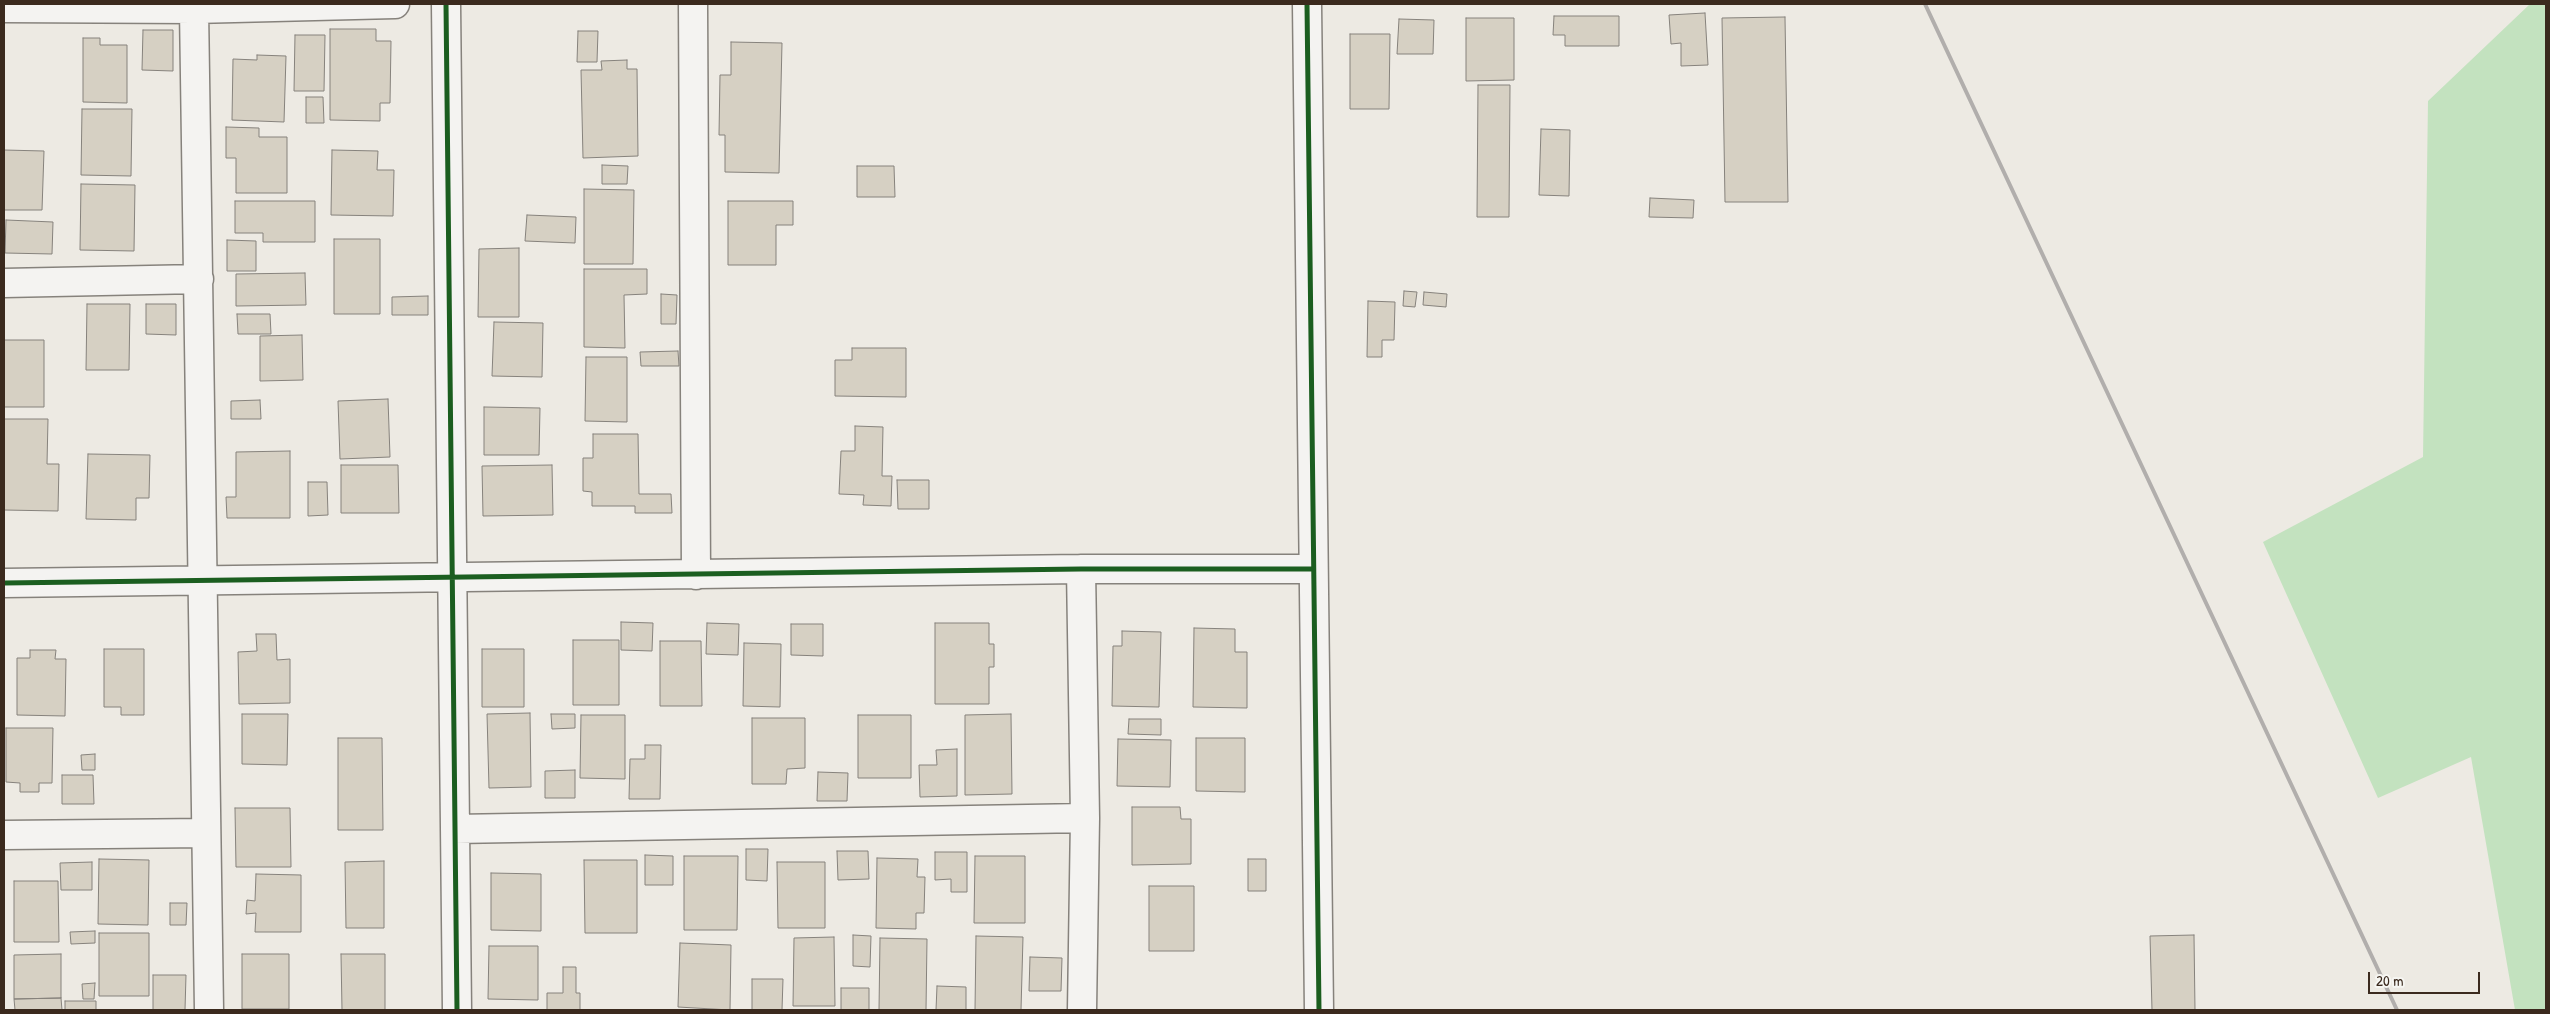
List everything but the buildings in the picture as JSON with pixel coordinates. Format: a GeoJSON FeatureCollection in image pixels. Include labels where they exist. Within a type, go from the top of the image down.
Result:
{"type":"FeatureCollection","features":[{"type":"Feature","properties":{"kind":"street"},"geometry":{"type":"LineString","coordinates":[[4,8],[194,9],[395,4]]}},
{"type":"Feature","properties":{"kind":"street"},"geometry":{"type":"LineString","coordinates":[[446,4],[457,1010]]}},
{"type":"Feature","properties":{"kind":"street"},"geometry":{"type":"LineString","coordinates":[[693,4],[696,575]]}},
{"type":"Feature","properties":{"kind":"street"},"geometry":{"type":"LineString","coordinates":[[1307,4],[1319,1010]]}},
{"type":"Feature","properties":{"kind":"street"},"geometry":{"type":"LineString","coordinates":[[194,9],[209,1010]]}},
{"type":"Feature","properties":{"kind":"street"},"geometry":{"type":"LineString","coordinates":[[4,283],[199,279]]}},
{"type":"Feature","properties":{"kind":"street"},"geometry":{"type":"LineString","coordinates":[[1081,569],[1084,818],[1082,1010]]}},
{"type":"Feature","properties":{"kind":"street"},"geometry":{"type":"LineString","coordinates":[[4,583],[1081,569],[1313,569]]}},
{"type":"Feature","properties":{"kind":"street"},"geometry":{"type":"LineString","coordinates":[[455,829],[1084,818]]}},
{"type":"Feature","properties":{"kind":"street"},"geometry":{"type":"LineString","coordinates":[[4,835],[206,833]]}},
{"type":"Feature","properties":{"kind":"green space"},"geometry":{"type":"Polygon","coordinates":[[[2530,4],[2546,4],[2546,1010],[2515,1010],[2471,757],[2378,798],[2263,542],[2423,457],[2428,101],[2530,4]]]}},
{"type":"Feature","properties":{"kind":"railway"},"geometry":{"type":"LineString","coordinates":[[1925,4],[2397,1010]]}},
{"type":"Feature","properties":{"kind":"cycle path"},"geometry":{"type":"LineString","coordinates":[[446,4],[457,1010]]}},
{"type":"Feature","properties":{"kind":"cycle path"},"geometry":{"type":"LineString","coordinates":[[1307,4],[1319,1010]]}},
{"type":"Feature","properties":{"kind":"cycle path"},"geometry":{"type":"LineString","coordinates":[[4,583],[1081,569],[1313,569]]}}]}
